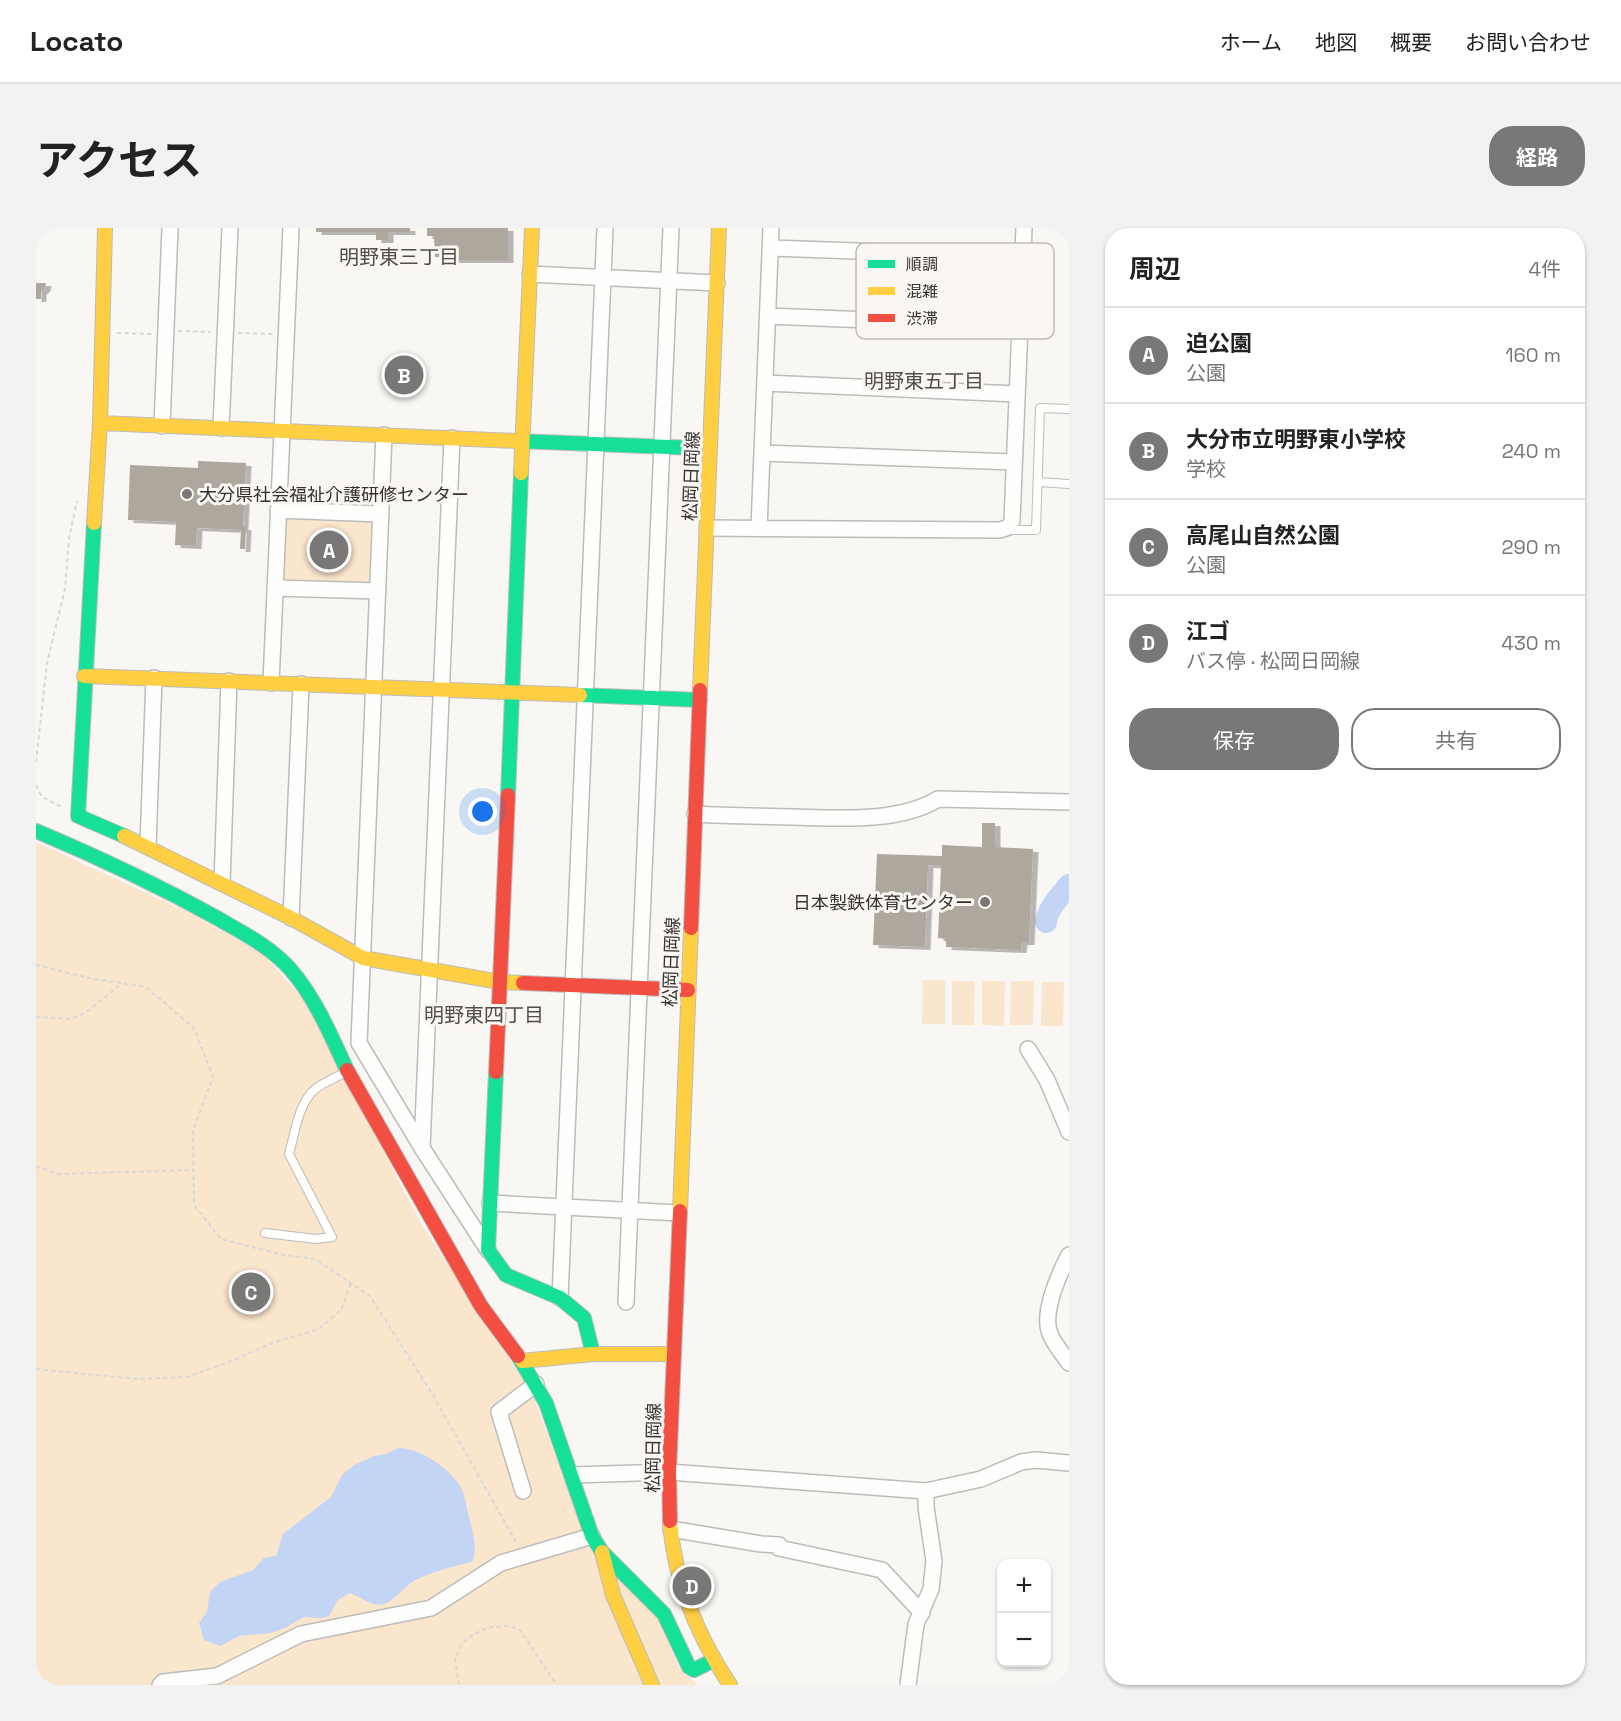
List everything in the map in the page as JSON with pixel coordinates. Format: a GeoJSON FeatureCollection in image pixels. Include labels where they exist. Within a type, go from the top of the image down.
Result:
{"type":"FeatureCollection","features":[{"type":"Feature","properties":{"kind":"street"},"geometry":{"type":"LineString","coordinates":[[105,228],[100,423],[84,675],[78,816],[148,846],[291,918],[363,958],[500,982],[688,990]]}},
{"type":"Feature","properties":{"kind":"street"},"geometry":{"type":"LineString","coordinates":[[162,426],[170,228]]}},
{"type":"Feature","properties":{"kind":"street"},"geometry":{"type":"LineString","coordinates":[[221,428],[230,228]]}},
{"type":"Feature","properties":{"kind":"street"},"geometry":{"type":"LineString","coordinates":[[271,683],[291,228]]}},
{"type":"Feature","properties":{"kind":"street"},"geometry":{"type":"LineString","coordinates":[[488,1250],[531,228]]}},
{"type":"Feature","properties":{"kind":"street"},"geometry":{"type":"LineString","coordinates":[[560,1298],[605,228]]}},
{"type":"Feature","properties":{"kind":"street"},"geometry":{"type":"LineString","coordinates":[[626,1302],[671,228]]}},
{"type":"Feature","properties":{"kind":"street","name":"松岡日岡線"},"geometry":{"type":"LineString","coordinates":[[719,228],[669,1472],[671,1529],[683,1589],[699,1630],[730,1685]]}},
{"type":"Feature","properties":{"kind":"street"},"geometry":{"type":"LineString","coordinates":[[759,528],[771,228]]}},
{"type":"Feature","properties":{"kind":"street"},"geometry":{"type":"LineString","coordinates":[[1023,243],[1024,228]]}},
{"type":"Feature","properties":{"kind":"street"},"geometry":{"type":"LineString","coordinates":[[771,248],[856,251]]}},
{"type":"Feature","properties":{"kind":"street"},"geometry":{"type":"LineString","coordinates":[[530,274],[717,283]]}},
{"type":"Feature","properties":{"kind":"street"},"geometry":{"type":"LineString","coordinates":[[768,316],[856,319]]}},
{"type":"Feature","properties":{"kind":"street"},"geometry":{"type":"LineString","coordinates":[[707,528],[1000,530],[1009,527],[1012,521],[1019,339]]}},
{"type":"Feature","properties":{"kind":"street"},"geometry":{"type":"LineString","coordinates":[[765,383],[1017,394]]}},
{"type":"Feature","properties":{"kind":"street"},"geometry":{"type":"LineString","coordinates":[[100,423],[695,448]]}},
{"type":"Feature","properties":{"kind":"street"},"geometry":{"type":"LineString","coordinates":[[384,435],[359,1042],[422,1148],[506,1275],[560,1298],[584,1318],[593,1354]]}},
{"type":"Feature","properties":{"kind":"street"},"geometry":{"type":"LineString","coordinates":[[422,1148],[452,438]]}},
{"type":"Feature","properties":{"kind":"street"},"geometry":{"type":"LineString","coordinates":[[762,453],[1014,462]]}},
{"type":"Feature","properties":{"kind":"street"},"geometry":{"type":"LineString","coordinates":[[278,510],[381,514]]}},
{"type":"Feature","properties":{"kind":"street"},"geometry":{"type":"LineString","coordinates":[[275,588],[378,591]]}},
{"type":"Feature","properties":{"kind":"street"},"geometry":{"type":"LineString","coordinates":[[84,675],[700,700]]}},
{"type":"Feature","properties":{"kind":"street"},"geometry":{"type":"LineString","coordinates":[[148,846],[154,678]]}},
{"type":"Feature","properties":{"kind":"street"},"geometry":{"type":"LineString","coordinates":[[222,883],[229,681]]}},
{"type":"Feature","properties":{"kind":"street"},"geometry":{"type":"LineString","coordinates":[[291,918],[301,684]]}},
{"type":"Feature","properties":{"kind":"street"},"geometry":{"type":"LineString","coordinates":[[695,814],[858,817],[897,814],[926,806],[938,799],[1069,802]]}},
{"type":"Feature","properties":{"kind":"street"},"geometry":{"type":"LineString","coordinates":[[36,831],[77,848],[184,900],[264,945],[291,970],[315,1004],[348,1071],[476,1298],[536,1384],[546,1403],[592,1536],[602,1552],[664,1614],[689,1667],[694,1670],[714,1660]]}},
{"type":"Feature","properties":{"kind":"street"},"geometry":{"type":"LineString","coordinates":[[1028,1048],[1047,1080],[1069,1132]]}},
{"type":"Feature","properties":{"kind":"street"},"geometry":{"type":"LineString","coordinates":[[490,1203],[679,1213]]}},
{"type":"Feature","properties":{"kind":"street"},"geometry":{"type":"LineString","coordinates":[[1069,1255],[1057,1279],[1048,1325],[1050,1334],[1069,1363]]}},
{"type":"Feature","properties":{"kind":"street"},"geometry":{"type":"LineString","coordinates":[[522,1361],[593,1354],[674,1354]]}},
{"type":"Feature","properties":{"kind":"street"},"geometry":{"type":"LineString","coordinates":[[523,1491],[499,1412],[536,1384]]}},
{"type":"Feature","properties":{"kind":"street"},"geometry":{"type":"LineString","coordinates":[[572,1475],[669,1472],[926,1491],[981,1479],[1021,1462],[1036,1460],[1069,1462]]}},
{"type":"Feature","properties":{"kind":"street"},"geometry":{"type":"LineString","coordinates":[[908,1685],[916,1624],[931,1589],[934,1561],[926,1507],[926,1491]]}},
{"type":"Feature","properties":{"kind":"street"},"geometry":{"type":"LineString","coordinates":[[671,1529],[778,1545],[778,1548],[882,1570],[922,1613]]}},
{"type":"Feature","properties":{"kind":"street"},"geometry":{"type":"LineString","coordinates":[[160,1685],[217,1676],[301,1635],[431,1608],[501,1563],[592,1536]]}},
{"type":"Feature","properties":{"kind":"street"},"geometry":{"type":"LineString","coordinates":[[602,1552],[613,1594],[652,1685]]}},
{"type":"Feature","properties":{"kind":"lane"},"geometry":{"type":"LineString","coordinates":[[1000,530],[1036,530],[1041,408],[1069,409]]}},
{"type":"Feature","properties":{"kind":"lane"},"geometry":{"type":"LineString","coordinates":[[1038,482],[1069,484]]}},
{"type":"Feature","properties":{"kind":"lane"},"geometry":{"type":"LineString","coordinates":[[265,1233],[316,1239],[332,1237],[289,1154],[302,1106],[309,1095],[348,1071]]}},
{"type":"Feature","properties":{"kind":"path"},"geometry":{"type":"LineString","coordinates":[[102,332],[166,334]]}},
{"type":"Feature","properties":{"kind":"path"},"geometry":{"type":"LineString","coordinates":[[36,762],[47,663],[65,589],[69,538],[79,496]]}},
{"type":"Feature","properties":{"kind":"path"},"geometry":{"type":"LineString","coordinates":[[36,785],[42,797],[78,816]]}},
{"type":"Feature","properties":{"kind":"path"},"geometry":{"type":"LineString","coordinates":[[36,965],[90,978],[146,987],[194,1028],[213,1077],[193,1130],[194,1205],[221,1239],[279,1254],[315,1259],[370,1296],[433,1395],[516,1542]]}},
{"type":"Feature","properties":{"kind":"path"},"geometry":{"type":"LineString","coordinates":[[36,1017],[72,1019],[88,1011],[122,983]]}},
{"type":"Feature","properties":{"kind":"path"},"geometry":{"type":"LineString","coordinates":[[36,1167],[58,1174],[194,1170]]}},
{"type":"Feature","properties":{"kind":"path"},"geometry":{"type":"LineString","coordinates":[[36,1369],[137,1379],[187,1377],[273,1343],[319,1329],[341,1310],[351,1283]]}},
{"type":"Feature","properties":{"kind":"path"},"geometry":{"type":"LineString","coordinates":[[459,1685],[455,1660],[461,1645],[471,1635],[489,1627],[510,1626],[520,1630],[557,1685]]}},
{"type":"Feature","properties":{"kind":"shaded area"},"geometry":{"type":"Polygon","coordinates":[[[290,515],[376,521],[374,581],[369,587],[286,584],[282,579],[285,520],[290,515]]]}},
{"type":"Feature","properties":{"kind":"shaded area"},"geometry":{"type":"Polygon","coordinates":[[[36,842],[192,914],[262,953],[307,1003],[420,1222],[533,1395],[582,1528],[660,1620],[678,1666],[697,1685],[36,1685],[36,842]]]}},
{"type":"Feature","properties":{"kind":"shaded area"},"geometry":{"type":"Polygon","coordinates":[[[923,980],[945,980],[945,1024],[922,1024],[923,980]]]}},
{"type":"Feature","properties":{"kind":"shaded area"},"geometry":{"type":"Polygon","coordinates":[[[952,981],[975,981],[974,1025],[952,1025],[952,981]]]}},
{"type":"Feature","properties":{"kind":"shaded area"},"geometry":{"type":"Polygon","coordinates":[[[982,981],[1005,981],[1004,1026],[982,1025],[982,981]]]}},
{"type":"Feature","properties":{"kind":"shaded area"},"geometry":{"type":"Polygon","coordinates":[[[1011,981],[1034,981],[1033,1025],[1010,1025],[1011,981]]]}},
{"type":"Feature","properties":{"kind":"shaded area"},"geometry":{"type":"Polygon","coordinates":[[[1042,982],[1064,982],[1063,1026],[1041,1026],[1042,982]]]}},
{"type":"Feature","properties":{"kind":"water"},"geometry":{"type":"Polygon","coordinates":[[[398,1448],[416,1452],[434,1461],[457,1482],[465,1497],[474,1537],[475,1552],[472,1562],[421,1578],[384,1604],[370,1603],[349,1593],[338,1600],[329,1616],[304,1617],[285,1628],[270,1633],[239,1636],[220,1646],[204,1640],[199,1623],[207,1612],[210,1592],[220,1582],[253,1570],[264,1558],[276,1556],[283,1534],[331,1497],[342,1475],[354,1465],[398,1448]]]}},
{"type":"Feature","properties":{"kind":"building"},"geometry":{"type":"Polygon","coordinates":[[[316,228],[410,228],[410,232],[388,232],[388,240],[376,240],[376,232],[316,232],[316,228]]]}},
{"type":"Feature","properties":{"kind":"building"},"geometry":{"type":"Polygon","coordinates":[[[427,228],[508,228],[508,260],[443,260],[443,257],[435,257],[434,236],[427,236],[427,228]]]}},
{"type":"Feature","properties":{"kind":"building"},"geometry":{"type":"Polygon","coordinates":[[[36,283],[46,283],[41,292],[41,299],[36,299],[36,283]]]}},
{"type":"Feature","properties":{"kind":"building","name":"大分県社会福祉介護研修センター"},"geometry":{"type":"Polygon","coordinates":[[[198,461],[246,463],[243,527],[246,527],[245,549],[240,549],[241,530],[197,528],[196,546],[175,545],[176,522],[128,520],[130,465],[198,468],[198,461]]]}},
{"type":"Feature","properties":{"kind":"building","name":"日本製鉄体育センター"},"geometry":{"type":"Polygon","coordinates":[[[982,823],[995,823],[995,847],[1033,849],[1029,942],[1022,942],[1021,950],[946,947],[946,939],[938,938],[941,866],[928,865],[925,947],[873,945],[877,854],[942,856],[942,845],[982,847],[982,823]]]}},
{"type":"Feature","properties":{"kind":"waterway"},"geometry":{"type":"LineString","coordinates":[[1046,922],[1052,907],[1069,885]]}},
{"type":"Feature","properties":{"kind":"traffic: fast"},"geometry":{"type":"LineString","coordinates":[[517,441],[695,448]]}},
{"type":"Feature","properties":{"kind":"traffic: fast"},"geometry":{"type":"LineString","coordinates":[[508,795],[521,473]]}},
{"type":"Feature","properties":{"kind":"traffic: fast"},"geometry":{"type":"LineString","coordinates":[[94,523],[78,816],[124,836]]}},
{"type":"Feature","properties":{"kind":"traffic: fast"},"geometry":{"type":"LineString","coordinates":[[580,695],[700,700]]}},
{"type":"Feature","properties":{"kind":"traffic: fast"},"geometry":{"type":"LineString","coordinates":[[36,831],[173,895],[266,947],[291,970],[308,993],[347,1070]]}},
{"type":"Feature","properties":{"kind":"traffic: fast"},"geometry":{"type":"LineString","coordinates":[[496,1072],[488,1250],[506,1275],[560,1298],[584,1318],[593,1354]]}},
{"type":"Feature","properties":{"kind":"traffic: fast"},"geometry":{"type":"LineString","coordinates":[[518,1356],[546,1403],[592,1536],[602,1552],[664,1614],[689,1667],[694,1670],[714,1660]]}},
{"type":"Feature","properties":{"kind":"traffic: slow"},"geometry":{"type":"LineString","coordinates":[[94,523],[100,423],[105,228]]}},
{"type":"Feature","properties":{"kind":"traffic: slow"},"geometry":{"type":"LineString","coordinates":[[521,473],[532,228]]}},
{"type":"Feature","properties":{"kind":"traffic: slow"},"geometry":{"type":"LineString","coordinates":[[700,690],[719,228]]}},
{"type":"Feature","properties":{"kind":"traffic: slow"},"geometry":{"type":"LineString","coordinates":[[100,423],[517,441]]}},
{"type":"Feature","properties":{"kind":"traffic: slow"},"geometry":{"type":"LineString","coordinates":[[84,676],[580,695]]}},
{"type":"Feature","properties":{"kind":"traffic: slow"},"geometry":{"type":"LineString","coordinates":[[124,836],[291,918],[363,958],[500,982],[523,983]]}},
{"type":"Feature","properties":{"kind":"traffic: slow"},"geometry":{"type":"LineString","coordinates":[[680,1211],[691,928]]}},
{"type":"Feature","properties":{"kind":"traffic: slow"},"geometry":{"type":"LineString","coordinates":[[522,1361],[593,1354],[674,1354]]}},
{"type":"Feature","properties":{"kind":"traffic: slow"},"geometry":{"type":"LineString","coordinates":[[670,1521],[676,1565],[689,1607],[707,1647],[730,1685]]}},
{"type":"Feature","properties":{"kind":"traffic: slow"},"geometry":{"type":"LineString","coordinates":[[602,1552],[613,1595],[652,1685]]}},
{"type":"Feature","properties":{"kind":"traffic: jam"},"geometry":{"type":"LineString","coordinates":[[691,928],[700,690]]}},
{"type":"Feature","properties":{"kind":"traffic: jam"},"geometry":{"type":"LineString","coordinates":[[496,1072],[508,795]]}},
{"type":"Feature","properties":{"kind":"traffic: jam"},"geometry":{"type":"LineString","coordinates":[[523,983],[688,990]]}},
{"type":"Feature","properties":{"kind":"traffic: jam"},"geometry":{"type":"LineString","coordinates":[[347,1070],[481,1306],[518,1356]]}},
{"type":"Feature","properties":{"kind":"traffic: jam"},"geometry":{"type":"LineString","coordinates":[[670,1521],[669,1472],[680,1211]]}},
{"type":"Feature","properties":{"kind":"place","name":"大分市立明野東小学校"},"geometry":{"type":"Point","coordinates":[404,375]}},
{"type":"Feature","properties":{"kind":"place","name":"大分県社会福祉介護研修センター"},"geometry":{"type":"Point","coordinates":[187,494]}},
{"type":"Feature","properties":{"kind":"place","name":"迫公園"},"geometry":{"type":"Point","coordinates":[329,550]}},
{"type":"Feature","properties":{"kind":"place","name":"日本製鉄体育センター"},"geometry":{"type":"Point","coordinates":[985,902]}},
{"type":"Feature","properties":{"kind":"place","name":"高尾山自然公園"},"geometry":{"type":"Point","coordinates":[251,1292]}},
{"type":"Feature","properties":{"kind":"place","name":"江ゴ"},"geometry":{"type":"Point","coordinates":[692,1586]}},
{"type":"Feature","properties":{"kind":"district","name":"明野東三丁目"},"geometry":{"type":"Point","coordinates":[399,257]}},
{"type":"Feature","properties":{"kind":"district","name":"明野東五丁目"},"geometry":{"type":"Point","coordinates":[924,381]}},
{"type":"Feature","properties":{"kind":"district","name":"明野東四丁目"},"geometry":{"type":"Point","coordinates":[484,1015]}}]}
